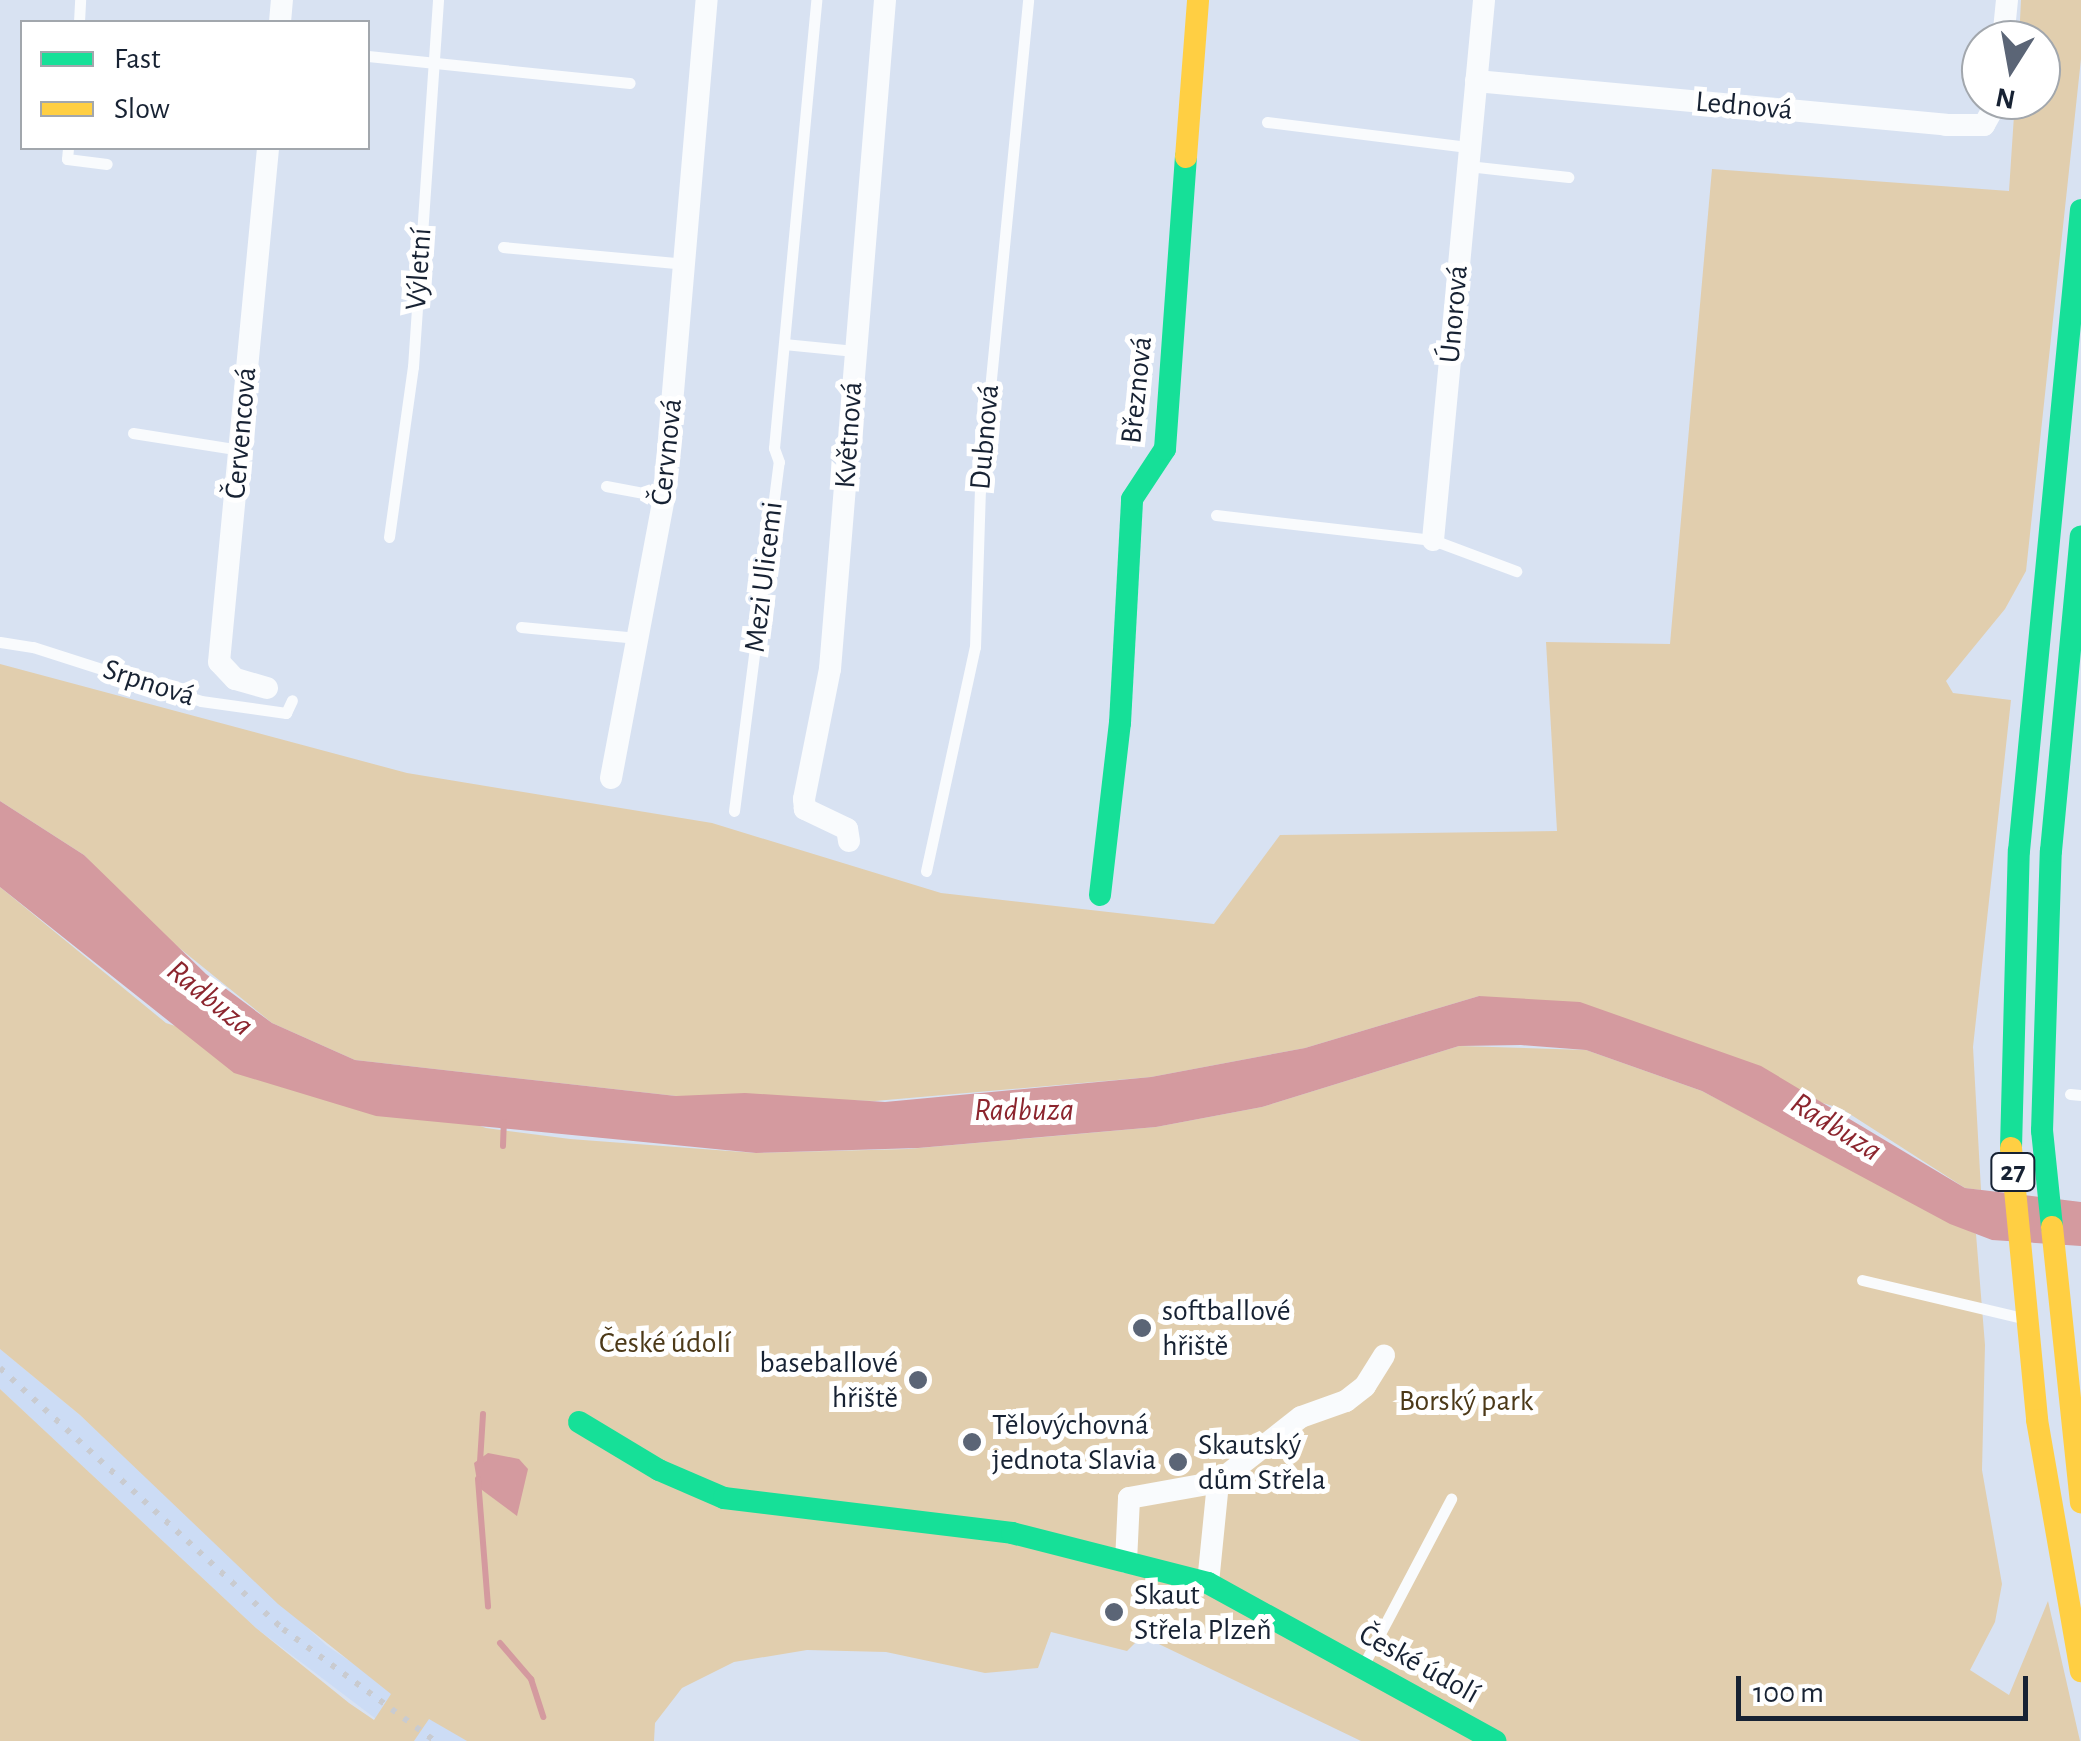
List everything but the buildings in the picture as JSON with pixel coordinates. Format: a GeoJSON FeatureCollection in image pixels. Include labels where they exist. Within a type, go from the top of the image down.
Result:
{"type":"FeatureCollection","features":[{"type":"Feature","properties":{"kind":"main road","name":"Březnová"},"geometry":{"type":"LineString","coordinates":[[1100,895],[1121,705],[1132,498],[1165,449],[1198,0]]}},
{"type":"Feature","properties":{"kind":"main road","name":"27"},"geometry":{"type":"LineString","coordinates":[[2078,1660],[2027,1347],[2010,1134],[2012,953],[2032,692],[2081,210]]}},
{"type":"Feature","properties":{"kind":"main road","name":"27"},"geometry":{"type":"LineString","coordinates":[[2081,536],[2051,852],[2042,1130],[2081,1502]]}},
{"type":"Feature","properties":{"kind":"main road","name":"České údolí"},"geometry":{"type":"LineString","coordinates":[[579,1422],[659,1470],[724,1498],[1012,1533],[1208,1583],[1495,1741]]}},
{"type":"Feature","properties":{"kind":"street","name":"Červnová"},"geometry":{"type":"LineString","coordinates":[[611,778],[664,496],[707,0]]}},
{"type":"Feature","properties":{"kind":"street","name":"Květnová"},"geometry":{"type":"LineString","coordinates":[[849,841],[847,829],[805,810],[804,799],[830,669],[885,0]]}},
{"type":"Feature","properties":{"kind":"street","name":"Únorová"},"geometry":{"type":"LineString","coordinates":[[1433,540],[1484,0]]}},
{"type":"Feature","properties":{"kind":"street","name":"Lednová"},"geometry":{"type":"LineString","coordinates":[[1476,81],[1946,125],[1984,125],[1987,120]]}},
{"type":"Feature","properties":{"kind":"street","name":"Červencová"},"geometry":{"type":"LineString","coordinates":[[266,688],[235,679],[219,662],[268,150]]}},
{"type":"Feature","properties":{"kind":"street"},"geometry":{"type":"LineString","coordinates":[[1126,1562],[1130,1498],[1218,1482],[1301,1417],[1346,1401],[1364,1386],[1384,1354]]}},
{"type":"Feature","properties":{"kind":"street"},"geometry":{"type":"LineString","coordinates":[[1208,1583],[1218,1482]]}},
{"type":"Feature","properties":{"kind":"lane","name":"Výletní"},"geometry":{"type":"LineString","coordinates":[[389,537],[413,367],[438,0]]}},
{"type":"Feature","properties":{"kind":"lane","name":"Mezi Ulicemi"},"geometry":{"type":"LineString","coordinates":[[734,810],[778,462],[784,344],[816,0]]}},
{"type":"Feature","properties":{"kind":"lane","name":"Dubnová"},"geometry":{"type":"LineString","coordinates":[[926,871],[975,646],[980,491],[1028,0]]}},
{"type":"Feature","properties":{"kind":"lane"},"geometry":{"type":"LineString","coordinates":[[370,56],[630,83]]}},
{"type":"Feature","properties":{"kind":"lane"},"geometry":{"type":"LineString","coordinates":[[1267,122],[1568,177]]}},
{"type":"Feature","properties":{"kind":"lane"},"geometry":{"type":"LineString","coordinates":[[68,150],[67,158],[108,164]]}},
{"type":"Feature","properties":{"kind":"lane"},"geometry":{"type":"LineString","coordinates":[[503,247],[686,264]]}},
{"type":"Feature","properties":{"kind":"lane"},"geometry":{"type":"LineString","coordinates":[[784,344],[855,351]]}},
{"type":"Feature","properties":{"kind":"lane"},"geometry":{"type":"LineString","coordinates":[[133,432],[240,450]]}},
{"type":"Feature","properties":{"kind":"lane"},"geometry":{"type":"LineString","coordinates":[[606,486],[664,496]]}},
{"type":"Feature","properties":{"kind":"lane"},"geometry":{"type":"LineString","coordinates":[[1216,516],[1433,540],[1516,571]]}},
{"type":"Feature","properties":{"kind":"lane"},"geometry":{"type":"LineString","coordinates":[[521,627],[637,638]]}},
{"type":"Feature","properties":{"kind":"lane","name":"Srpnová"},"geometry":{"type":"LineString","coordinates":[[0,642],[33,647],[201,701],[286,712],[292,700]]}},
{"type":"Feature","properties":{"kind":"lane"},"geometry":{"type":"LineString","coordinates":[[1862,1280],[2081,1334]]}},
{"type":"Feature","properties":{"kind":"lane"},"geometry":{"type":"LineString","coordinates":[[1362,1668],[1451,1498]]}},
{"type":"Feature","properties":{"kind":"shaded area"},"geometry":{"type":"Polygon","coordinates":[[[0,1349],[80,1415],[326,1645],[467,1741],[405,1741],[256,1628],[0,1389],[0,1349]]]}},
{"type":"Feature","properties":{"kind":"green space"},"geometry":{"type":"Polygon","coordinates":[[[2021,0],[2081,0],[2081,59],[2026,571],[2005,609],[1946,681],[1953,693],[2011,700],[1973,1047],[1981,1190],[1965,1188],[1842,1109],[1479,996],[1305,1048],[1151,1077],[875,1101],[676,1096],[355,1060],[272,1023],[146,921],[84,855],[0,801],[0,664],[407,773],[712,823],[941,893],[1214,924],[1280,835],[1557,831],[1546,642],[1670,644],[1712,169],[2009,191],[2014,120],[2061,120],[2061,20],[2020,20],[2021,0]]]}},
{"type":"Feature","properties":{"kind":"green space","name":"Borský park"},"geometry":{"type":"Polygon","coordinates":[[[0,887],[166,1023],[486,1128],[570,1139],[756,1153],[908,1149],[1156,1127],[1262,1107],[1459,1046],[1586,1050],[1702,1091],[1976,1234],[1985,1345],[1982,1470],[2002,1584],[1995,1622],[1970,1670],[2009,1695],[2048,1601],[2080,1741],[1361,1741],[1142,1636],[1127,1651],[1051,1632],[1038,1668],[985,1673],[886,1652],[807,1650],[734,1662],[682,1688],[655,1723],[654,1741],[467,1741],[429,1719],[414,1741],[0,1741],[0,1389],[256,1628],[349,1703],[374,1720],[391,1694],[278,1604],[80,1415],[0,1349],[0,887]]]}},
{"type":"Feature","properties":{"kind":"water","name":"Radbuza"},"geometry":{"type":"Polygon","coordinates":[[[0,801],[84,855],[206,974],[272,1023],[355,1060],[676,1096],[745,1093],[885,1102],[1151,1077],[1305,1048],[1479,996],[1580,1002],[1761,1066],[1965,1188],[2081,1202],[2081,1246],[1992,1240],[1950,1224],[1702,1091],[1586,1050],[1521,1045],[1459,1046],[1262,1107],[1156,1127],[918,1148],[756,1153],[376,1116],[234,1073],[0,887],[0,801]]]}},
{"type":"Feature","properties":{"kind":"water"},"geometry":{"type":"Polygon","coordinates":[[[488,1453],[519,1459],[528,1469],[517,1516],[478,1487],[474,1463],[488,1453]]]}},
{"type":"Feature","properties":{"kind":"waterway"},"geometry":{"type":"LineString","coordinates":[[503,1146],[504,1122]]}},
{"type":"Feature","properties":{"kind":"waterway"},"geometry":{"type":"LineString","coordinates":[[480,1462],[483,1414]]}},
{"type":"Feature","properties":{"kind":"waterway"},"geometry":{"type":"LineString","coordinates":[[478,1479],[488,1607]]}},
{"type":"Feature","properties":{"kind":"waterway"},"geometry":{"type":"LineString","coordinates":[[500,1643],[531,1679],[543,1717]]}},
{"type":"Feature","properties":{"kind":"railway"},"geometry":{"type":"LineString","coordinates":[[0,1368],[283,1629],[435,1741]]}},
{"type":"Feature","properties":{"kind":"traffic: fast"},"geometry":{"type":"LineString","coordinates":[[1100,895],[1120,723],[1132,499],[1165,449],[1186,157]]}},
{"type":"Feature","properties":{"kind":"traffic: fast"},"geometry":{"type":"LineString","coordinates":[[2011,1148],[2019,851],[2081,210]]}},
{"type":"Feature","properties":{"kind":"traffic: fast"},"geometry":{"type":"LineString","coordinates":[[2052,1227],[2042,1131],[2051,851],[2081,536]]}},
{"type":"Feature","properties":{"kind":"traffic: fast"},"geometry":{"type":"LineString","coordinates":[[579,1422],[659,1470],[724,1498],[1012,1533],[1208,1583],[1495,1741]]}},
{"type":"Feature","properties":{"kind":"traffic: slow"},"geometry":{"type":"LineString","coordinates":[[1186,157],[1198,0]]}},
{"type":"Feature","properties":{"kind":"traffic: slow"},"geometry":{"type":"LineString","coordinates":[[2011,1148],[2037,1420],[2081,1671]]}},
{"type":"Feature","properties":{"kind":"traffic: slow"},"geometry":{"type":"LineString","coordinates":[[2052,1227],[2081,1502]]}},
{"type":"Feature","properties":{"kind":"place","name":"softballové hřiště"},"geometry":{"type":"Point","coordinates":[1142,1328]}},
{"type":"Feature","properties":{"kind":"place","name":"baseballové hřiště"},"geometry":{"type":"Point","coordinates":[918,1380]}},
{"type":"Feature","properties":{"kind":"place","name":"Tělovýchovná jednota Slavia"},"geometry":{"type":"Point","coordinates":[972,1442]}},
{"type":"Feature","properties":{"kind":"place","name":"Skautský dům Střela"},"geometry":{"type":"Point","coordinates":[1178,1462]}},
{"type":"Feature","properties":{"kind":"place","name":"Skaut Střela Plzeň"},"geometry":{"type":"Point","coordinates":[1114,1612]}}]}
